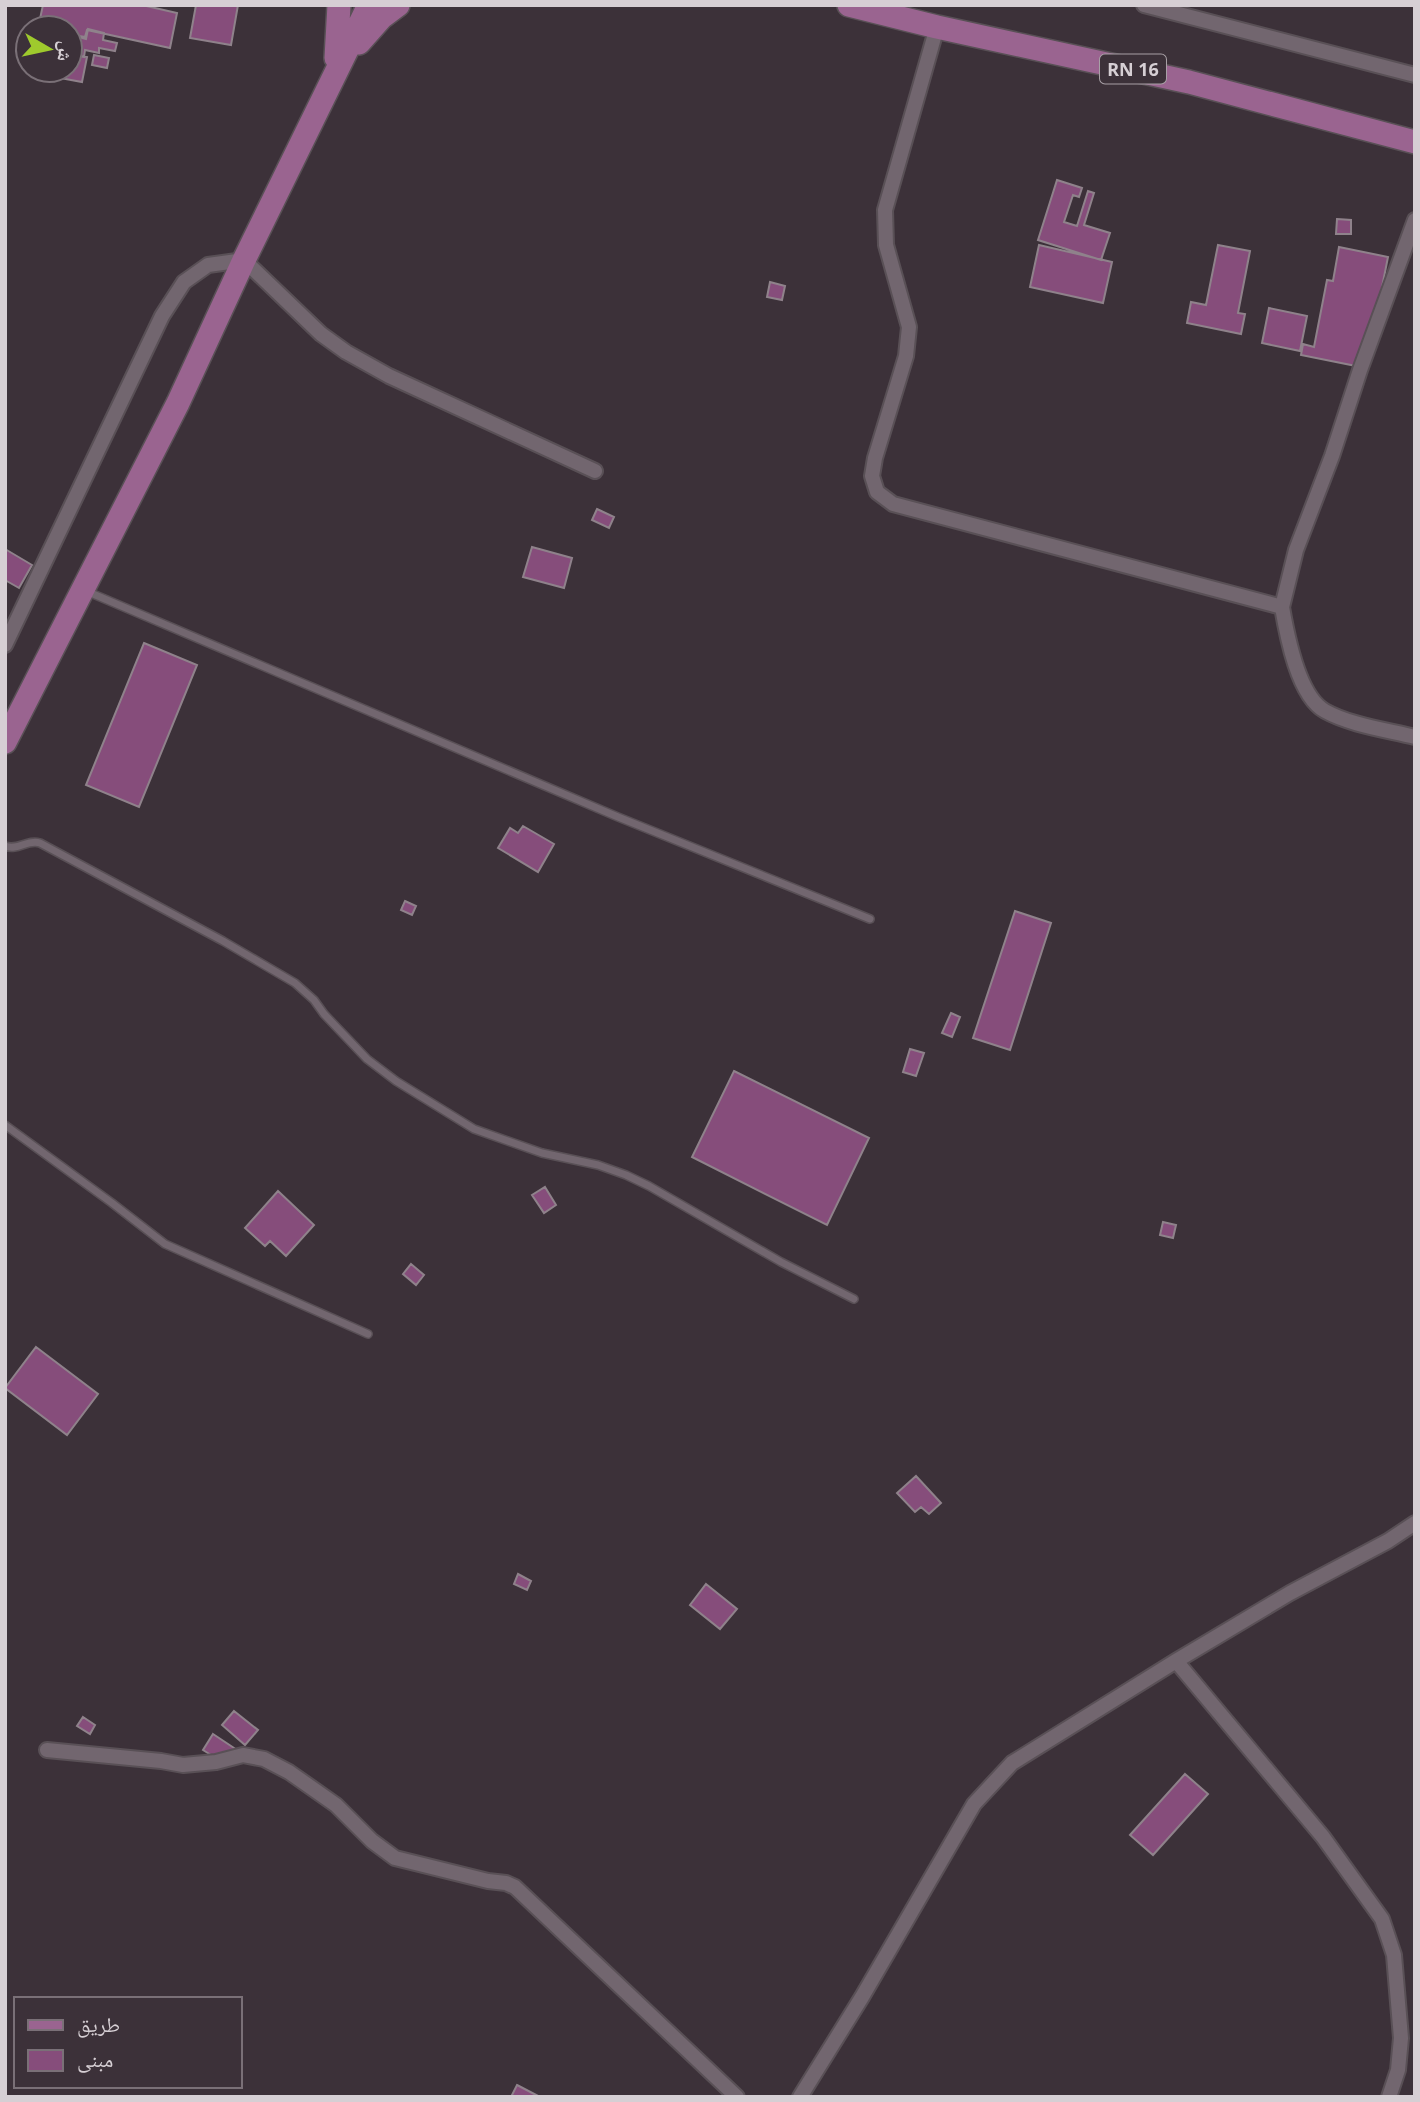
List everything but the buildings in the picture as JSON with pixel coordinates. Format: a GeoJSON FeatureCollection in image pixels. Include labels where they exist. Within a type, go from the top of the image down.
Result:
{"type":"FeatureCollection","features":[{"type":"Feature","properties":{"kind":"main road"},"geometry":{"type":"LineString","coordinates":[[336,71],[339,5]]}},
{"type":"Feature","properties":{"kind":"main road"},"geometry":{"type":"LineString","coordinates":[[5,742],[177,403],[369,5]]}},
{"type":"Feature","properties":{"kind":"main road"},"geometry":{"type":"LineString","coordinates":[[336,71],[382,17],[398,5]]}},
{"type":"Feature","properties":{"kind":"main road","name":"RN 16"},"geometry":{"type":"LineString","coordinates":[[849,5],[1189,82],[1415,142]]}},
{"type":"Feature","properties":{"kind":"street"},"geometry":{"type":"LineString","coordinates":[[1144,5],[1415,75]]}},
{"type":"Feature","properties":{"kind":"street"},"geometry":{"type":"LineString","coordinates":[[937,27],[885,210],[886,245],[909,327],[906,356],[875,458],[872,476],[877,492],[893,504],[1282,607]]}},
{"type":"Feature","properties":{"kind":"street"},"geometry":{"type":"LineString","coordinates":[[1415,220],[1296,550],[1282,607],[1292,655],[1311,696],[1324,710],[1352,721],[1415,737]]}},
{"type":"Feature","properties":{"kind":"street"},"geometry":{"type":"LineString","coordinates":[[5,645],[162,316],[184,282],[208,265],[244,260],[321,334],[346,352],[389,376],[595,471]]}},
{"type":"Feature","properties":{"kind":"street"},"geometry":{"type":"LineString","coordinates":[[800,2097],[862,1997],[974,1804],[1012,1763],[1290,1593],[1388,1541],[1415,1523]]}},
{"type":"Feature","properties":{"kind":"street"},"geometry":{"type":"LineString","coordinates":[[1176,1661],[1323,1837],[1382,1919],[1394,1955],[1401,2038],[1398,2070],[1389,2097]]}},
{"type":"Feature","properties":{"kind":"street"},"geometry":{"type":"LineString","coordinates":[[47,1750],[183,1765],[216,1762],[243,1755],[264,1759],[289,1772],[336,1805],[372,1842],[395,1858],[515,1887],[737,2097]]}},
{"type":"Feature","properties":{"kind":"lane"},"geometry":{"type":"LineString","coordinates":[[82,589],[618,817],[870,919]]}},
{"type":"Feature","properties":{"kind":"lane"},"geometry":{"type":"LineString","coordinates":[[5,846],[16,848],[32,841],[40,843],[295,983],[314,1000],[367,1059],[396,1081],[474,1129],[542,1153],[598,1165],[626,1175],[781,1262],[854,1299]]}},
{"type":"Feature","properties":{"kind":"lane"},"geometry":{"type":"LineString","coordinates":[[5,1125],[165,1244],[368,1334]]}}]}
